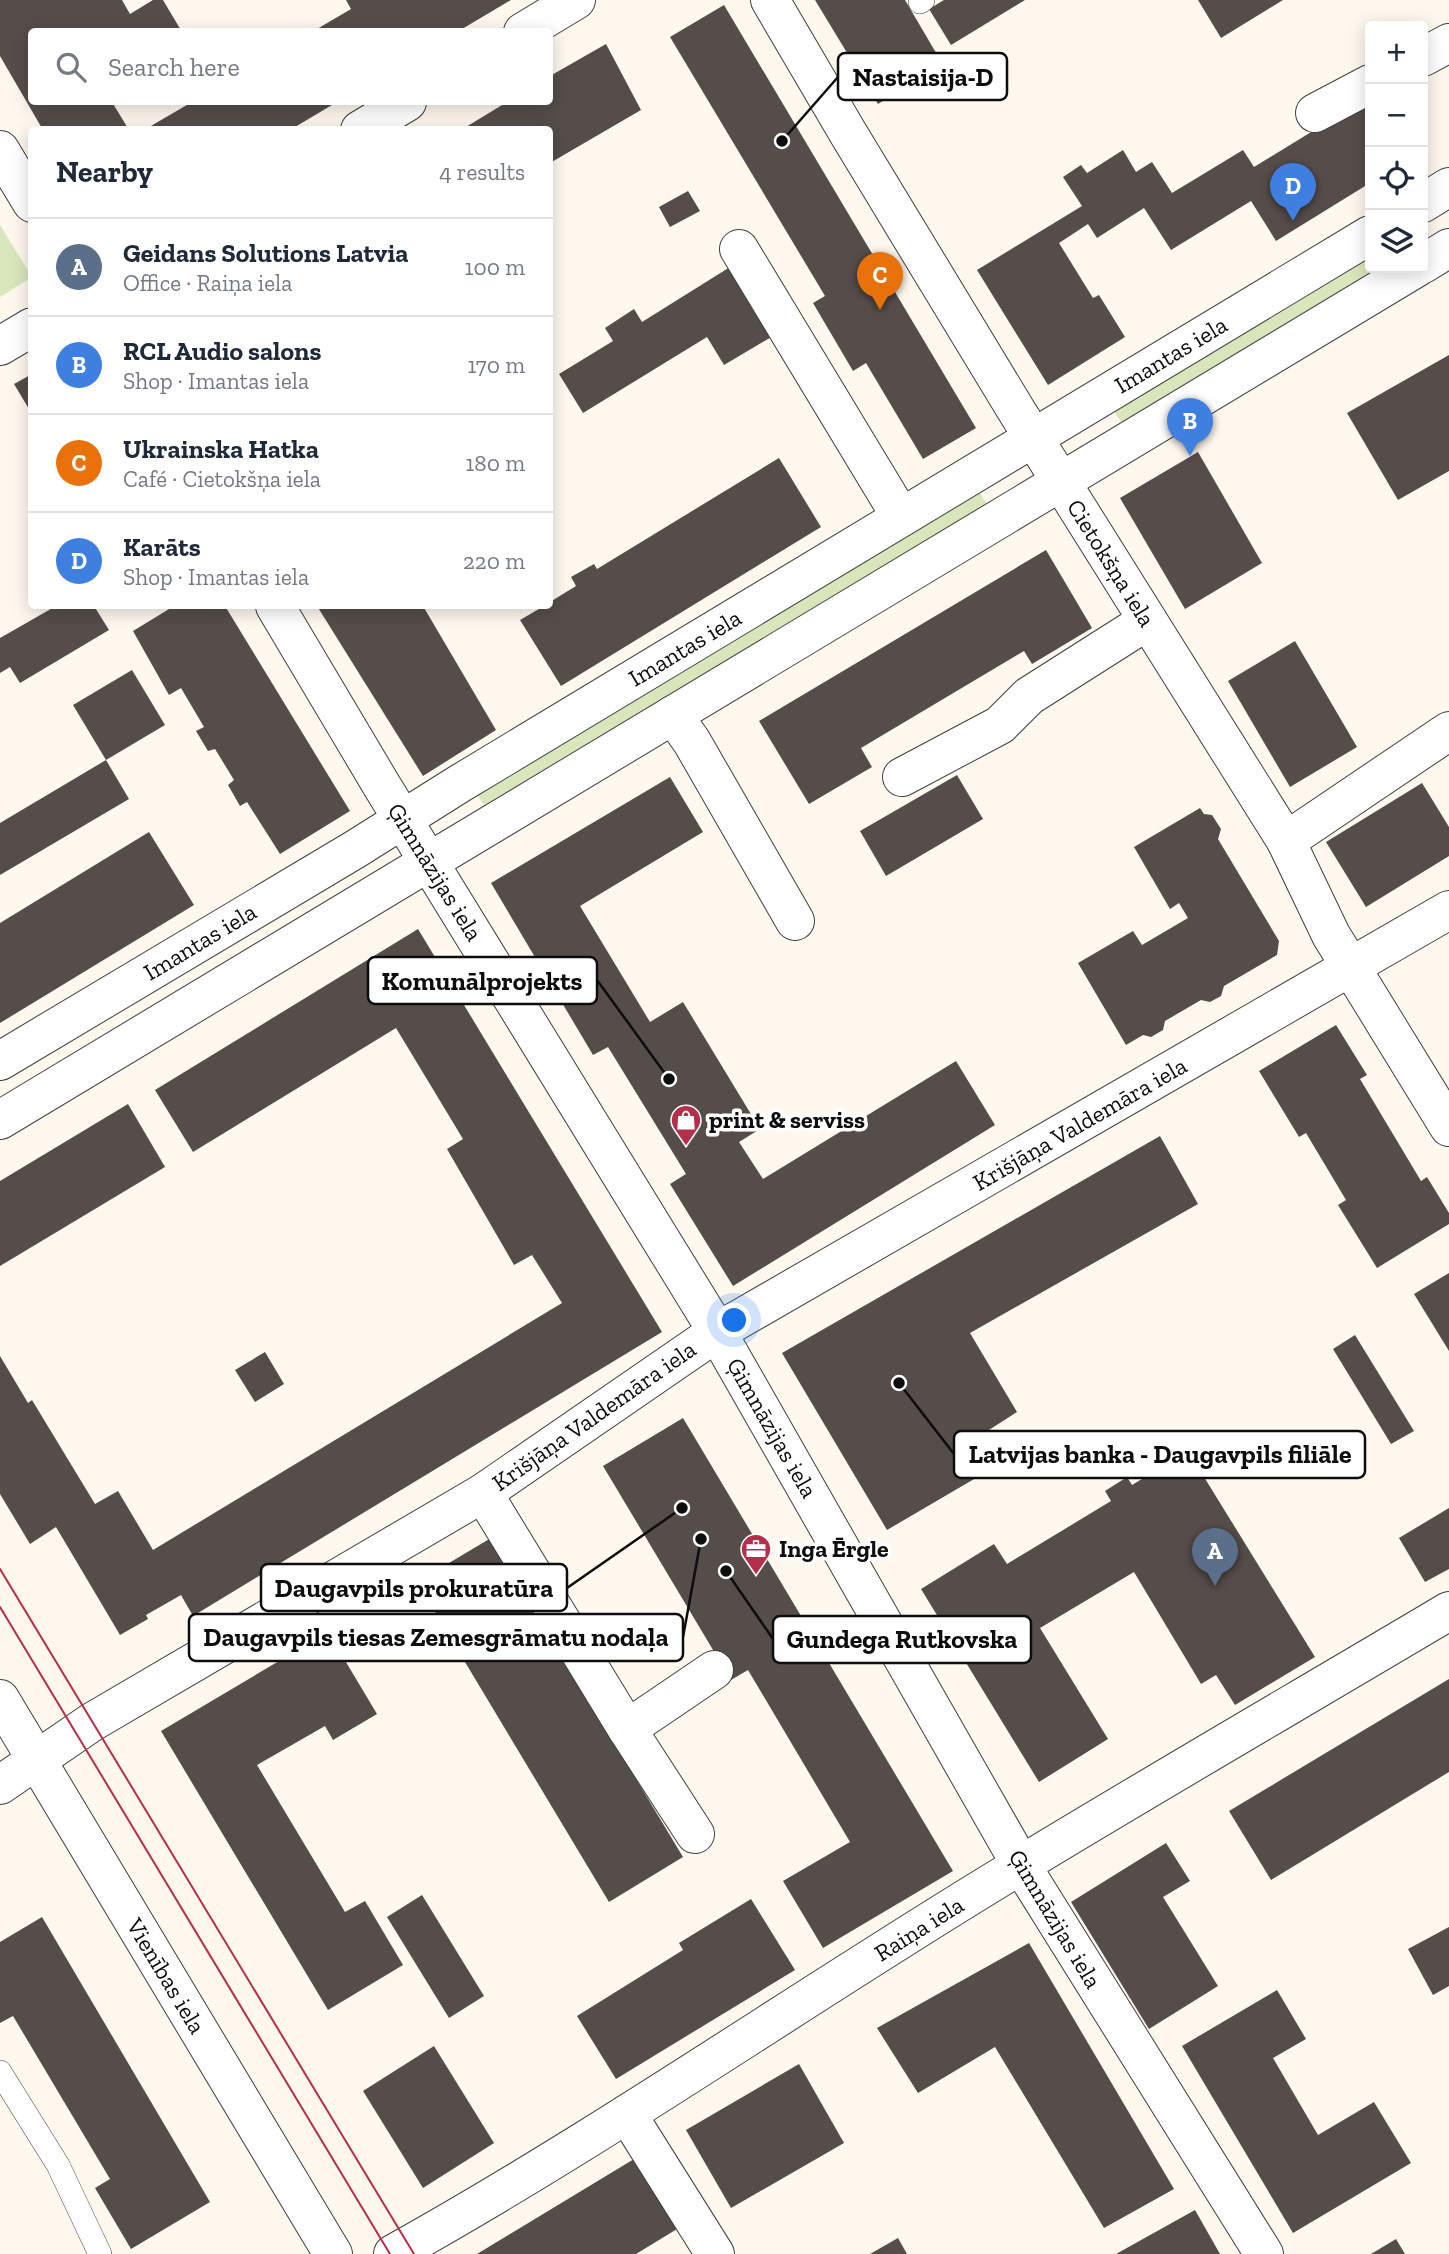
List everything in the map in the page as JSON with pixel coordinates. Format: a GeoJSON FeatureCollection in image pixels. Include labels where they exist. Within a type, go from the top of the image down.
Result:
{"type":"FeatureCollection","features":[{"type":"Feature","properties":{"kind":"street"},"geometry":{"type":"LineString","coordinates":[[530,28],[576,0]]}},
{"type":"Feature","properties":{"kind":"street","name":"Cietokšņa iela"},"geometry":{"type":"LineString","coordinates":[[770,0],[1033,438],[1286,841],[1331,935],[1449,1127]]}},
{"type":"Feature","properties":{"kind":"street"},"geometry":{"type":"LineString","coordinates":[[1428,54],[1449,43]]}},
{"type":"Feature","properties":{"kind":"street"},"geometry":{"type":"LineString","coordinates":[[1315,113],[1365,87]]}},
{"type":"Feature","properties":{"kind":"street"},"geometry":{"type":"LineString","coordinates":[[367,126],[402,105]]}},
{"type":"Feature","properties":{"kind":"street"},"geometry":{"type":"LineString","coordinates":[[0,150],[28,196]]}},
{"type":"Feature","properties":{"kind":"street"},"geometry":{"type":"LineString","coordinates":[[1428,200],[1449,187]]}},
{"type":"Feature","properties":{"kind":"street","name":"Imantas iela"},"geometry":{"type":"LineString","coordinates":[[0,1061],[1365,238]]}},
{"type":"Feature","properties":{"kind":"street"},"geometry":{"type":"LineString","coordinates":[[1428,261],[1449,248]]}},
{"type":"Feature","properties":{"kind":"street"},"geometry":{"type":"LineString","coordinates":[[739,249],[901,517]]}},
{"type":"Feature","properties":{"kind":"street","name":"Imantas iela"},"geometry":{"type":"LineString","coordinates":[[0,1120],[1408,273]]}},
{"type":"Feature","properties":{"kind":"street"},"geometry":{"type":"LineString","coordinates":[[0,346],[28,329]]}},
{"type":"Feature","properties":{"kind":"street","name":"Ģimnāzijas iela"},"geometry":{"type":"LineString","coordinates":[[277,609],[428,862],[717,1332],[1021,1865],[1264,2254]]}},
{"type":"Feature","properties":{"kind":"street"},"geometry":{"type":"LineString","coordinates":[[902,777],[1000,725],[1029,696],[1147,621]]}},
{"type":"Feature","properties":{"kind":"street"},"geometry":{"type":"LineString","coordinates":[[673,715],[692,742],[795,921]]}},
{"type":"Feature","properties":{"kind":"street"},"geometry":{"type":"LineString","coordinates":[[1286,841],[1449,731]]}},
{"type":"Feature","properties":{"kind":"street","name":"Krišjāņa Valdemāra iela"},"geometry":{"type":"LineString","coordinates":[[0,1785],[75,1732],[483,1493],[717,1332],[1449,909]]}},
{"type":"Feature","properties":{"kind":"street"},"geometry":{"type":"LineString","coordinates":[[483,1493],[627,1729],[695,1834]]}},
{"type":"Feature","properties":{"kind":"street","name":"Raiņa iela"},"geometry":{"type":"LineString","coordinates":[[393,2254],[495,2196],[627,2115],[1021,1865],[1449,1611]]}},
{"type":"Feature","properties":{"kind":"street"},"geometry":{"type":"LineString","coordinates":[[627,1729],[714,1670]]}},
{"type":"Feature","properties":{"kind":"street","name":"Vienības iela"},"geometry":{"type":"LineString","coordinates":[[0,1699],[333,2254]]}},
{"type":"Feature","properties":{"kind":"street"},"geometry":{"type":"LineString","coordinates":[[627,2115],[715,2254]]}},
{"type":"Feature","properties":{"kind":"lane"},"geometry":{"type":"LineString","coordinates":[[0,2072],[58,2165],[100,2254]]}},
{"type":"Feature","properties":{"kind":"green space"},"geometry":{"type":"Polygon","coordinates":[[[0,225],[28,270],[28,280],[0,297],[0,225]]]}},
{"type":"Feature","properties":{"kind":"green space"},"geometry":{"type":"Polygon","coordinates":[[[1365,259],[1365,273],[1371,273],[1122,423],[1114,411],[1365,259]]]}},
{"type":"Feature","properties":{"kind":"green space"},"geometry":{"type":"Polygon","coordinates":[[[980,493],[987,504],[484,805],[477,794],[980,493]]]}},
{"type":"Feature","properties":{"kind":"building"},"geometry":{"type":"Polygon","coordinates":[[[0,0],[122,0],[130,14],[153,0],[163,0],[180,28],[28,28],[28,104],[0,56],[0,0]]]}},
{"type":"Feature","properties":{"kind":"building"},"geometry":{"type":"Polygon","coordinates":[[[346,0],[511,0],[464,28],[319,28],[351,9],[346,0]]]}},
{"type":"Feature","properties":{"kind":"building"},"geometry":{"type":"Polygon","coordinates":[[[815,0],[905,0],[942,63],[878,104],[815,0]]]}},
{"type":"Feature","properties":{"kind":"building"},"geometry":{"type":"Polygon","coordinates":[[[944,0],[1025,0],[951,45],[929,9],[944,0]]]}},
{"type":"Feature","properties":{"kind":"building"},"geometry":{"type":"Polygon","coordinates":[[[1198,0],[1283,0],[1221,38],[1198,0]]]}},
{"type":"Feature","properties":{"kind":"building"},"geometry":{"type":"Polygon","coordinates":[[[724,5],[976,428],[923,459],[866,363],[853,371],[813,303],[825,296],[670,37],[724,5]]]}},
{"type":"Feature","properties":{"kind":"building"},"geometry":{"type":"Polygon","coordinates":[[[606,44],[641,110],[553,161],[553,126],[468,126],[502,105],[553,105],[553,74],[606,44]]]}},
{"type":"Feature","properties":{"kind":"building"},"geometry":{"type":"Polygon","coordinates":[[[1365,99],[1365,186],[1276,241],[1251,201],[1171,250],[1144,208],[1097,238],[1088,224],[1059,243],[1093,298],[1099,295],[1125,337],[1048,385],[977,270],[1082,206],[1063,177],[1081,165],[1087,173],[1123,150],[1136,172],[1152,162],[1172,193],[1243,150],[1254,167],[1365,99]]]}},
{"type":"Feature","properties":{"kind":"building"},"geometry":{"type":"Polygon","coordinates":[[[28,105],[114,105],[127,126],[41,126],[28,105]]]}},
{"type":"Feature","properties":{"kind":"building"},"geometry":{"type":"Polygon","coordinates":[[[187,105],[332,105],[297,126],[151,126],[187,105]]]}},
{"type":"Feature","properties":{"kind":"building"},"geometry":{"type":"Polygon","coordinates":[[[688,191],[700,211],[670,227],[659,207],[688,191]]]}},
{"type":"Feature","properties":{"kind":"building"},"geometry":{"type":"Polygon","coordinates":[[[730,267],[773,336],[724,365],[707,337],[583,413],[559,374],[613,341],[605,328],[634,309],[642,322],[730,267]]]}},
{"type":"Feature","properties":{"kind":"building"},"geometry":{"type":"Polygon","coordinates":[[[1449,355],[1449,471],[1398,500],[1347,413],[1449,355]]]}},
{"type":"Feature","properties":{"kind":"building"},"geometry":{"type":"Polygon","coordinates":[[[28,376],[28,407],[14,384],[28,376]]]}},
{"type":"Feature","properties":{"kind":"building"},"geometry":{"type":"Polygon","coordinates":[[[1198,452],[1262,563],[1185,609],[1120,498],[1198,452]]]}},
{"type":"Feature","properties":{"kind":"building"},"geometry":{"type":"Polygon","coordinates":[[[779,458],[821,527],[561,686],[520,620],[539,609],[553,609],[553,600],[576,586],[571,577],[594,564],[597,569],[779,458]]]}},
{"type":"Feature","properties":{"kind":"building"},"geometry":{"type":"Polygon","coordinates":[[[1046,550],[1092,628],[1032,664],[1024,651],[861,748],[872,767],[809,804],[759,721],[1046,550]]]}},
{"type":"Feature","properties":{"kind":"building"},"geometry":{"type":"Polygon","coordinates":[[[51,609],[96,609],[109,630],[20,683],[10,667],[0,673],[0,638],[51,609]]]}},
{"type":"Feature","properties":{"kind":"building"},"geometry":{"type":"Polygon","coordinates":[[[169,609],[227,609],[350,811],[280,854],[247,802],[240,806],[228,785],[234,780],[215,749],[208,751],[196,731],[204,727],[181,688],[169,695],[133,631],[169,609]]]}},
{"type":"Feature","properties":{"kind":"building"},"geometry":{"type":"Polygon","coordinates":[[[319,609],[425,609],[496,730],[423,776],[319,609]]]}},
{"type":"Feature","properties":{"kind":"building"},"geometry":{"type":"Polygon","coordinates":[[[1295,641],[1357,747],[1290,787],[1228,681],[1295,641]]]}},
{"type":"Feature","properties":{"kind":"building"},"geometry":{"type":"Polygon","coordinates":[[[132,670],[165,725],[106,760],[73,705],[132,670]]]}},
{"type":"Feature","properties":{"kind":"building"},"geometry":{"type":"Polygon","coordinates":[[[106,760],[129,799],[0,875],[0,823],[106,760]]]}},
{"type":"Feature","properties":{"kind":"building"},"geometry":{"type":"Polygon","coordinates":[[[957,775],[983,819],[886,876],[860,831],[957,775]]]}},
{"type":"Feature","properties":{"kind":"building"},"geometry":{"type":"Polygon","coordinates":[[[670,777],[703,832],[580,906],[650,1022],[683,1002],[760,1129],[739,1142],[763,1179],[956,1061],[995,1125],[733,1286],[670,1184],[686,1174],[608,1047],[593,1055],[491,883],[670,777]]]}},
{"type":"Feature","properties":{"kind":"building"},"geometry":{"type":"Polygon","coordinates":[[[1422,783],[1449,827],[1449,856],[1366,907],[1326,842],[1422,783]]]}},
{"type":"Feature","properties":{"kind":"building"},"geometry":{"type":"Polygon","coordinates":[[[1200,808],[1204,814],[1212,815],[1221,829],[1218,839],[1279,941],[1277,955],[1224,986],[1221,996],[1210,1002],[1201,1000],[1165,1021],[1163,1030],[1151,1037],[1143,1035],[1126,1045],[1078,963],[1133,931],[1142,945],[1188,918],[1179,903],[1170,909],[1134,847],[1200,808]]]}},
{"type":"Feature","properties":{"kind":"building"},"geometry":{"type":"Polygon","coordinates":[[[149,832],[194,905],[0,1023],[0,923],[149,832]]]}},
{"type":"Feature","properties":{"kind":"building"},"geometry":{"type":"Polygon","coordinates":[[[418,929],[662,1332],[193,1616],[181,1595],[146,1615],[148,1619],[120,1635],[56,1527],[30,1544],[0,1494],[0,1356],[28,1403],[32,1400],[95,1504],[118,1491],[153,1550],[562,1303],[532,1255],[514,1265],[447,1149],[463,1139],[396,1028],[193,1152],[155,1090],[418,929]]]}},
{"type":"Feature","properties":{"kind":"building"},"geometry":{"type":"Polygon","coordinates":[[[1336,1025],[1367,1075],[1360,1079],[1421,1181],[1427,1177],[1449,1213],[1449,1224],[1377,1268],[1338,1205],[1346,1200],[1306,1133],[1299,1137],[1259,1071],[1336,1025]]]}},
{"type":"Feature","properties":{"kind":"building"},"geometry":{"type":"Polygon","coordinates":[[[128,1104],[165,1167],[0,1266],[0,1181],[128,1104]]]}},
{"type":"Feature","properties":{"kind":"building"},"geometry":{"type":"Polygon","coordinates":[[[1160,1136],[1198,1204],[970,1333],[1017,1412],[964,1446],[981,1475],[887,1530],[782,1353],[1160,1136]]]}},
{"type":"Feature","properties":{"kind":"building"},"geometry":{"type":"Polygon","coordinates":[[[1449,1273],[1449,1351],[1414,1294],[1449,1273]]]}},
{"type":"Feature","properties":{"kind":"building"},"geometry":{"type":"Polygon","coordinates":[[[1355,1335],[1414,1431],[1391,1444],[1333,1349],[1355,1335]]]}},
{"type":"Feature","properties":{"kind":"building"},"geometry":{"type":"Polygon","coordinates":[[[265,1352],[284,1384],[255,1402],[235,1370],[265,1352]]]}},
{"type":"Feature","properties":{"kind":"building"},"geometry":{"type":"Polygon","coordinates":[[[683,1418],[953,1871],[823,1948],[783,1881],[850,1842],[748,1670],[731,1680],[603,1466],[683,1418]]]}},
{"type":"Feature","properties":{"kind":"building"},"geometry":{"type":"Polygon","coordinates":[[[1188,1451],[1315,1657],[1235,1705],[1216,1675],[1201,1684],[1134,1572],[1040,1628],[1108,1739],[1039,1782],[921,1589],[994,1544],[1007,1564],[1111,1501],[1105,1491],[1127,1477],[1132,1485],[1188,1451]]]}},
{"type":"Feature","properties":{"kind":"building"},"geometry":{"type":"Polygon","coordinates":[[[1449,1508],[1449,1569],[1425,1582],[1399,1538],[1449,1508]]]}},
{"type":"Feature","properties":{"kind":"building"},"geometry":{"type":"Polygon","coordinates":[[[491,1538],[683,1857],[609,1902],[417,1582],[491,1538]]]}},
{"type":"Feature","properties":{"kind":"building"},"geometry":{"type":"Polygon","coordinates":[[[328,1632],[377,1714],[333,1740],[325,1726],[257,1765],[345,1912],[365,1901],[403,1965],[328,2010],[161,1731],[328,1632]]]}},
{"type":"Feature","properties":{"kind":"building"},"geometry":{"type":"Polygon","coordinates":[[[1449,1679],[1449,1772],[1271,1880],[1229,1811],[1449,1679]]]}},
{"type":"Feature","properties":{"kind":"building"},"geometry":{"type":"Polygon","coordinates":[[[1166,1843],[1190,1881],[1163,1897],[1218,1986],[1149,2029],[1071,1902],[1166,1843]]]}},
{"type":"Feature","properties":{"kind":"building"},"geometry":{"type":"Polygon","coordinates":[[[422,1895],[484,1996],[449,2018],[387,1917],[422,1895]]]}},
{"type":"Feature","properties":{"kind":"building"},"geometry":{"type":"Polygon","coordinates":[[[751,1899],[795,1970],[616,2079],[577,2016],[683,1950],[679,1943],[751,1899]]]}},
{"type":"Feature","properties":{"kind":"building"},"geometry":{"type":"Polygon","coordinates":[[[42,1917],[210,2202],[131,2249],[95,2188],[110,2179],[13,2016],[0,2023],[0,1942],[42,1917]]]}},
{"type":"Feature","properties":{"kind":"building"},"geometry":{"type":"Polygon","coordinates":[[[1449,1927],[1449,1986],[1433,1995],[1408,1949],[1449,1927]]]}},
{"type":"Feature","properties":{"kind":"building"},"geometry":{"type":"Polygon","coordinates":[[[1029,1943],[1174,2189],[1104,2228],[995,2047],[918,2093],[877,2028],[1029,1943]]]}},
{"type":"Feature","properties":{"kind":"building"},"geometry":{"type":"Polygon","coordinates":[[[1277,1990],[1306,2039],[1273,2058],[1318,2135],[1374,2102],[1411,2163],[1293,2233],[1182,2046],[1277,1990]]]}},
{"type":"Feature","properties":{"kind":"building"},"geometry":{"type":"Polygon","coordinates":[[[434,2046],[494,2143],[423,2188],[363,2091],[434,2046]]]}},
{"type":"Feature","properties":{"kind":"building"},"geometry":{"type":"Polygon","coordinates":[[[799,2064],[844,2143],[731,2208],[686,2130],[799,2064]]]}},
{"type":"Feature","properties":{"kind":"building"},"geometry":{"type":"Polygon","coordinates":[[[639,2156],[682,2226],[636,2254],[477,2254],[639,2156]]]}},
{"type":"Feature","properties":{"kind":"building"},"geometry":{"type":"Polygon","coordinates":[[[1195,2210],[1220,2254],[1116,2254],[1195,2210]]]}},
{"type":"Feature","properties":{"kind":"building"},"geometry":{"type":"Polygon","coordinates":[[[898,2238],[907,2254],[870,2254],[898,2238]]]}},
{"type":"Feature","properties":{"kind":"building"},"geometry":{"type":"Polygon","coordinates":[[[1396,2239],[1405,2254],[1371,2254],[1396,2239]]]}},
{"type":"Feature","properties":{"kind":"tram line"},"geometry":{"type":"LineString","coordinates":[[0,1569],[414,2254]]}},
{"type":"Feature","properties":{"kind":"tram line"},"geometry":{"type":"LineString","coordinates":[[0,1607],[390,2254]]}},
{"type":"Feature","properties":{"kind":"place","name":"Nastaisija-D"},"geometry":{"type":"Point","coordinates":[782,141]}},
{"type":"Feature","properties":{"kind":"place","name":"Karāts"},"geometry":{"type":"Point","coordinates":[1293,221]}},
{"type":"Feature","properties":{"kind":"place","name":"Ukrainska Hatka"},"geometry":{"type":"Point","coordinates":[880,310]}},
{"type":"Feature","properties":{"kind":"place","name":"RCL Audio salons"},"geometry":{"type":"Point","coordinates":[1190,456]}},
{"type":"Feature","properties":{"kind":"place","name":"Komunālprojekts"},"geometry":{"type":"Point","coordinates":[669,1079]}},
{"type":"Feature","properties":{"kind":"place","name":"print & serviss"},"geometry":{"type":"Point","coordinates":[686,1147]}},
{"type":"Feature","properties":{"kind":"place","name":"Latvijas banka - Daugavpils filiāle"},"geometry":{"type":"Point","coordinates":[899,1383]}},
{"type":"Feature","properties":{"kind":"place","name":"Daugavpils prokuratūra"},"geometry":{"type":"Point","coordinates":[682,1508]}},
{"type":"Feature","properties":{"kind":"place","name":"Daugavpils tiesas Zemesgrāmatu nodaļa"},"geometry":{"type":"Point","coordinates":[701,1539]}},
{"type":"Feature","properties":{"kind":"place","name":"Gundega Rutkovska"},"geometry":{"type":"Point","coordinates":[726,1571]}},
{"type":"Feature","properties":{"kind":"place","name":"Inga Ērgle"},"geometry":{"type":"Point","coordinates":[756,1576]}},
{"type":"Feature","properties":{"kind":"place","name":"Geidans Solutions Latvia"},"geometry":{"type":"Point","coordinates":[1215,1586]}}]}
